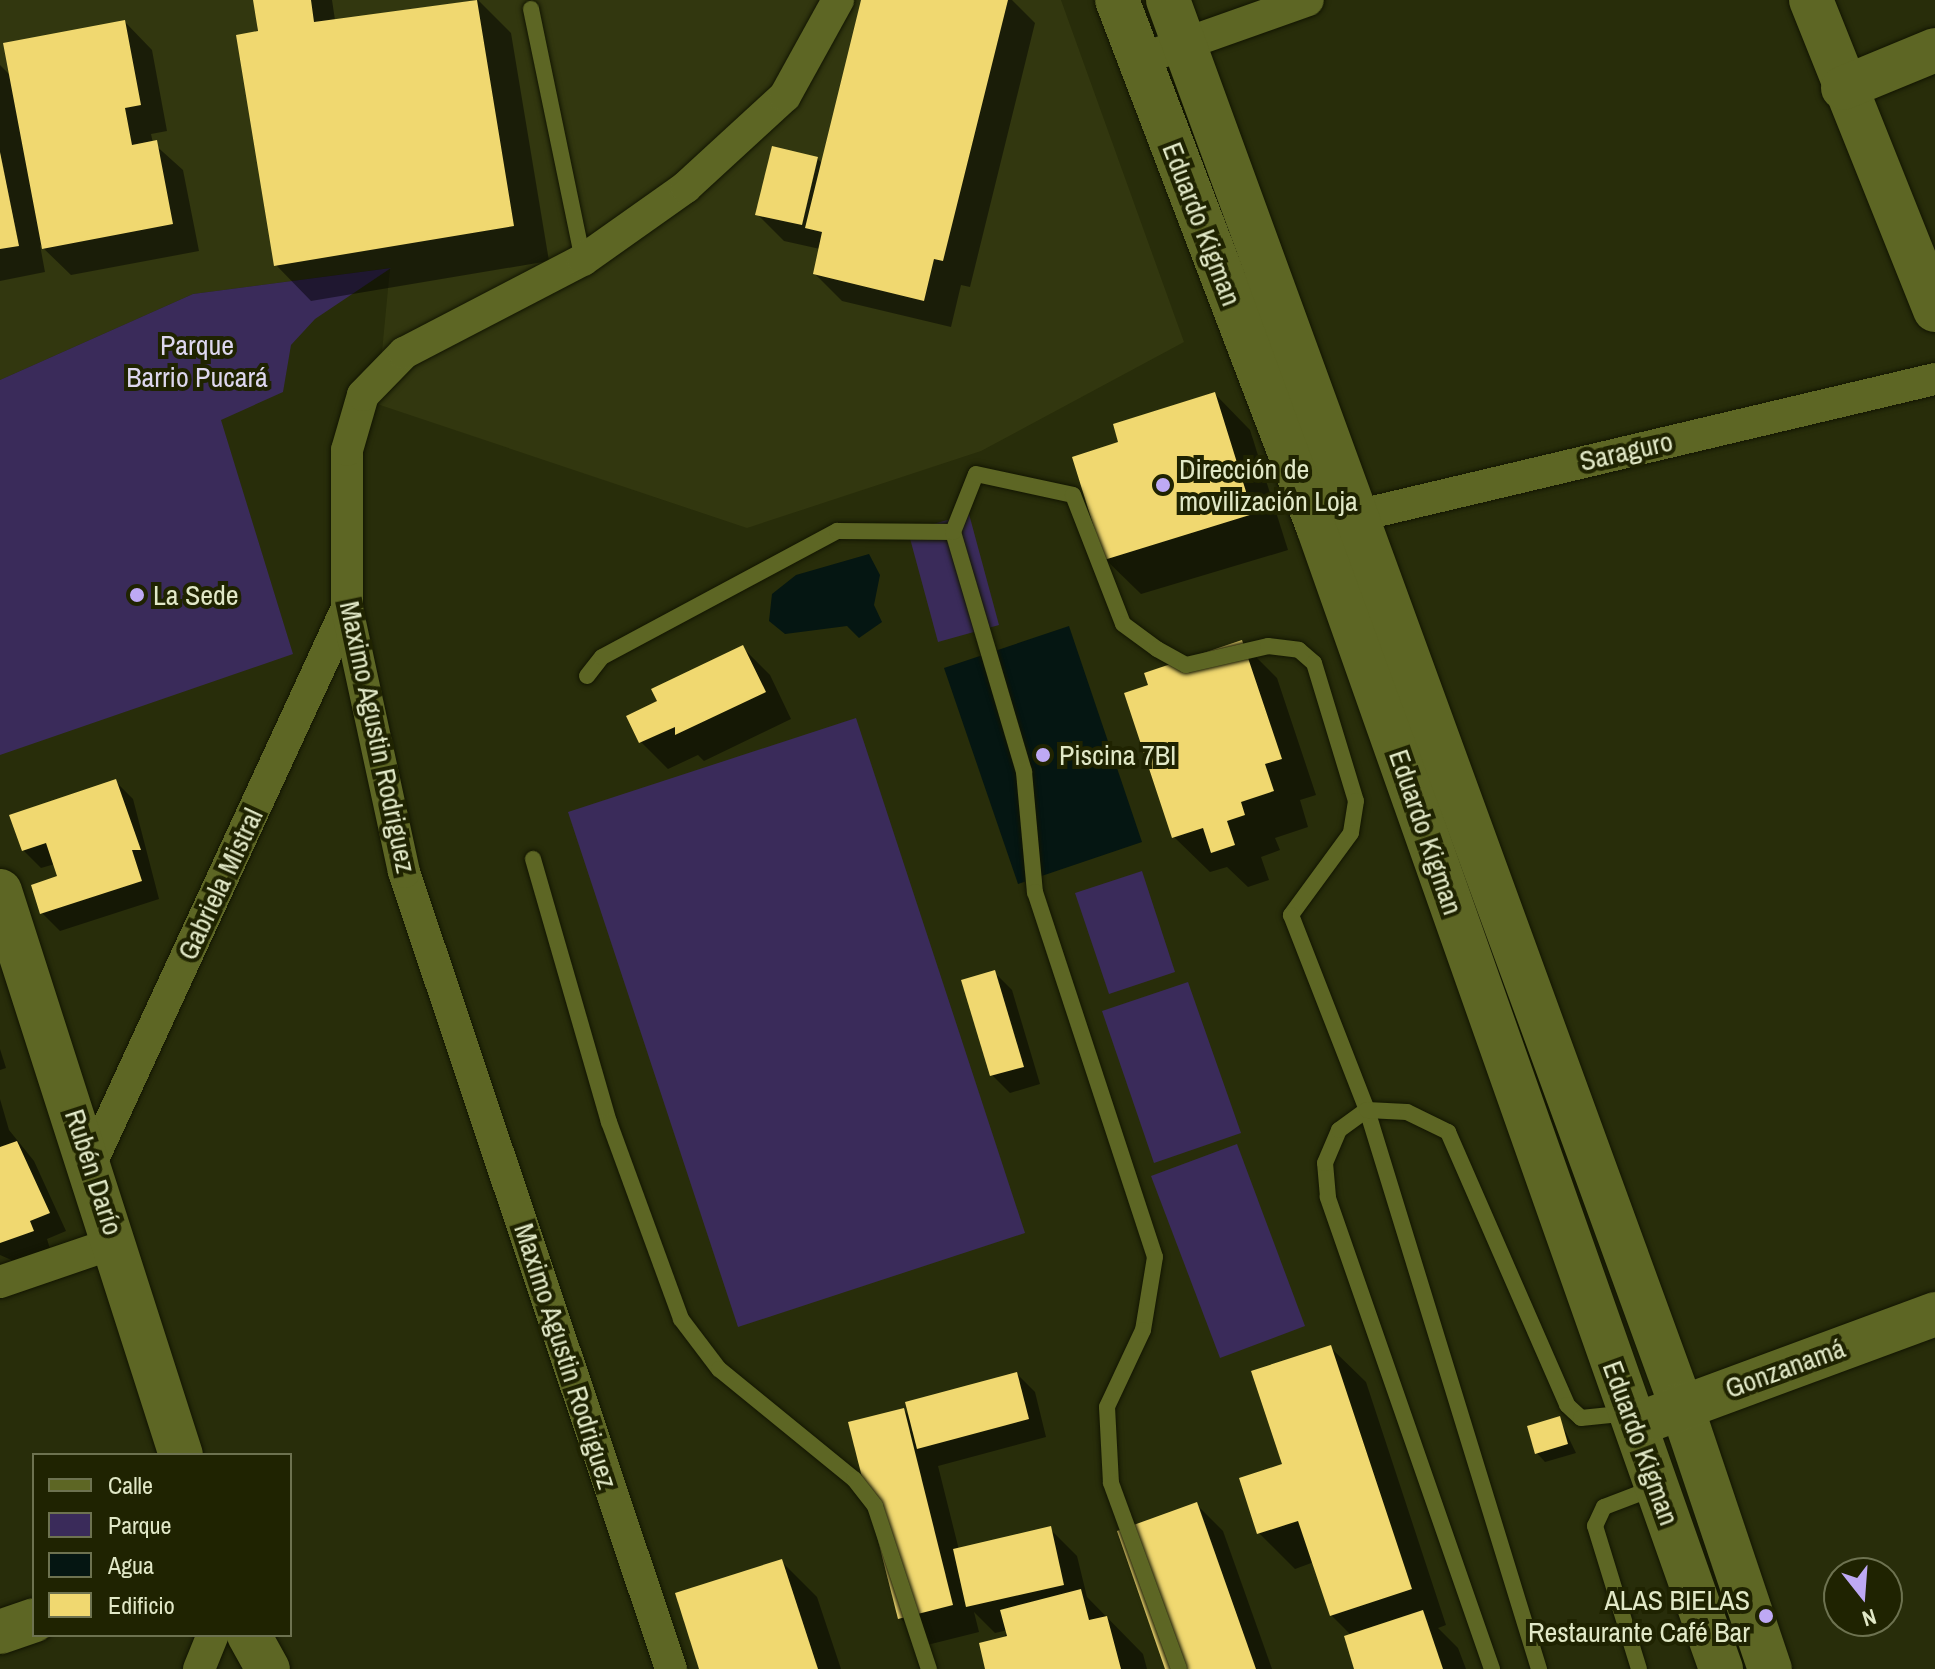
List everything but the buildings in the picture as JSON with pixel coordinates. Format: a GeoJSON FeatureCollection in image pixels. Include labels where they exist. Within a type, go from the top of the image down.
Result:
{"type":"FeatureCollection","features":[{"type":"Feature","properties":{"kind":"street","name":"Maximo Agustin Rodriguez"},"geometry":{"type":"LineString","coordinates":[[671,1669],[404,872],[347,608],[347,450],[363,395],[404,353],[583,260],[686,187],[785,96],[838,0]]}},
{"type":"Feature","properties":{"kind":"street","name":"Eduardo Kigman"},"geometry":{"type":"LineString","coordinates":[[1117,0],[1318,527],[1721,1669]]}},
{"type":"Feature","properties":{"kind":"street","name":"Eduardo Kigman"},"geometry":{"type":"LineString","coordinates":[[1168,0],[1359,514],[1681,1405],[1770,1669]]}},
{"type":"Feature","properties":{"kind":"street"},"geometry":{"type":"LineString","coordinates":[[1139,60],[1308,0]]}},
{"type":"Feature","properties":{"kind":"street"},"geometry":{"type":"LineString","coordinates":[[1811,0],[1843,88],[1935,310]]}},
{"type":"Feature","properties":{"kind":"street"},"geometry":{"type":"LineString","coordinates":[[1843,88],[1935,50]]}},
{"type":"Feature","properties":{"kind":"street","name":"Saraguro"},"geometry":{"type":"LineString","coordinates":[[1318,527],[1359,514],[1935,379]]}},
{"type":"Feature","properties":{"kind":"street","name":"Gabriela Mistral"},"geometry":{"type":"LineString","coordinates":[[92,1161],[347,608]]}},
{"type":"Feature","properties":{"kind":"street","name":"Rubén Darío"},"geometry":{"type":"LineString","coordinates":[[0,891],[92,1161],[180,1453]]}},
{"type":"Feature","properties":{"kind":"street"},"geometry":{"type":"LineString","coordinates":[[0,1282],[117,1242]]}},
{"type":"Feature","properties":{"kind":"street","name":"Gonzanamá"},"geometry":{"type":"LineString","coordinates":[[1634,1419],[1935,1314]]}},
{"type":"Feature","properties":{"kind":"street"},"geometry":{"type":"LineString","coordinates":[[0,1632],[32,1621]]}},
{"type":"Feature","properties":{"kind":"street"},"geometry":{"type":"LineString","coordinates":[[199,1669],[212,1637]]}},
{"type":"Feature","properties":{"kind":"street"},"geometry":{"type":"LineString","coordinates":[[250,1637],[268,1669]]}},
{"type":"Feature","properties":{"kind":"lane"},"geometry":{"type":"LineString","coordinates":[[531,9],[583,260]]}},
{"type":"Feature","properties":{"kind":"lane"},"geometry":{"type":"LineString","coordinates":[[1179,1669],[1111,1483],[1107,1407],[1147,1318],[1155,1257],[1035,892],[1024,772],[953,532],[976,474],[1073,495],[1123,624],[1157,649],[1186,665],[1268,646],[1299,650],[1314,663],[1356,801],[1351,833],[1291,915],[1367,1110],[1539,1669]]}},
{"type":"Feature","properties":{"kind":"lane"},"geometry":{"type":"LineString","coordinates":[[587,676],[602,657],[837,531],[953,532]]}},
{"type":"Feature","properties":{"kind":"lane"},"geometry":{"type":"LineString","coordinates":[[533,859],[609,1122],[681,1319],[719,1369],[854,1479],[875,1506],[929,1669]]}},
{"type":"Feature","properties":{"kind":"lane"},"geometry":{"type":"LineString","coordinates":[[1492,1669],[1328,1197],[1325,1163],[1339,1130],[1367,1110],[1407,1112],[1448,1132],[1567,1405],[1581,1418],[1634,1419]]}},
{"type":"Feature","properties":{"kind":"lane"},"geometry":{"type":"LineString","coordinates":[[1639,1669],[1595,1526],[1604,1507],[1657,1487]]}},
{"type":"Feature","properties":{"kind":"shaded area"},"geometry":{"type":"Polygon","coordinates":[[[0,0],[1061,0],[1184,342],[981,451],[747,528],[377,404],[390,268],[193,294],[0,380],[0,0]]]}},
{"type":"Feature","properties":{"kind":"green space","name":"La Sede"},"geometry":{"type":"Polygon","coordinates":[[[391,268],[315,319],[291,345],[283,392],[221,420],[293,654],[0,755],[0,380],[193,294],[391,268]]]}},
{"type":"Feature","properties":{"kind":"green space"},"geometry":{"type":"Polygon","coordinates":[[[969,514],[999,625],[938,642],[908,531],[969,514]]]}},
{"type":"Feature","properties":{"kind":"green space"},"geometry":{"type":"Polygon","coordinates":[[[856,718],[1025,1233],[738,1327],[568,812],[856,718]]]}},
{"type":"Feature","properties":{"kind":"green space"},"geometry":{"type":"Polygon","coordinates":[[[1142,871],[1175,972],[1109,994],[1075,893],[1142,871]]]}},
{"type":"Feature","properties":{"kind":"green space"},"geometry":{"type":"Polygon","coordinates":[[[1188,982],[1241,1133],[1154,1163],[1102,1011],[1188,982]]]}},
{"type":"Feature","properties":{"kind":"green space"},"geometry":{"type":"Polygon","coordinates":[[[1237,1144],[1305,1326],[1220,1358],[1151,1176],[1237,1144]]]}},
{"type":"Feature","properties":{"kind":"water"},"geometry":{"type":"Polygon","coordinates":[[[869,554],[880,575],[874,605],[882,622],[859,638],[847,626],[785,634],[769,621],[772,594],[796,575],[869,554]]]}},
{"type":"Feature","properties":{"kind":"water","name":"Piscina 7BI"},"geometry":{"type":"Polygon","coordinates":[[[1069,626],[1142,842],[1018,884],[944,668],[1069,626]]]}},
{"type":"Feature","properties":{"kind":"place","name":"Dirección de movilización Loja"},"geometry":{"type":"Point","coordinates":[1163,485]}},
{"type":"Feature","properties":{"kind":"place","name":"La Sede"},"geometry":{"type":"Point","coordinates":[137,595]}},
{"type":"Feature","properties":{"kind":"place","name":"Piscina 7BI"},"geometry":{"type":"Point","coordinates":[1043,755]}},
{"type":"Feature","properties":{"kind":"place","name":"ALAS BIELAS Restaurante Café Bar"},"geometry":{"type":"Point","coordinates":[1766,1616]}},
{"type":"Feature","properties":{"kind":"park label","name":"Parque Barrio Pucará"},"geometry":{"type":"Point","coordinates":[197,361]}}]}
